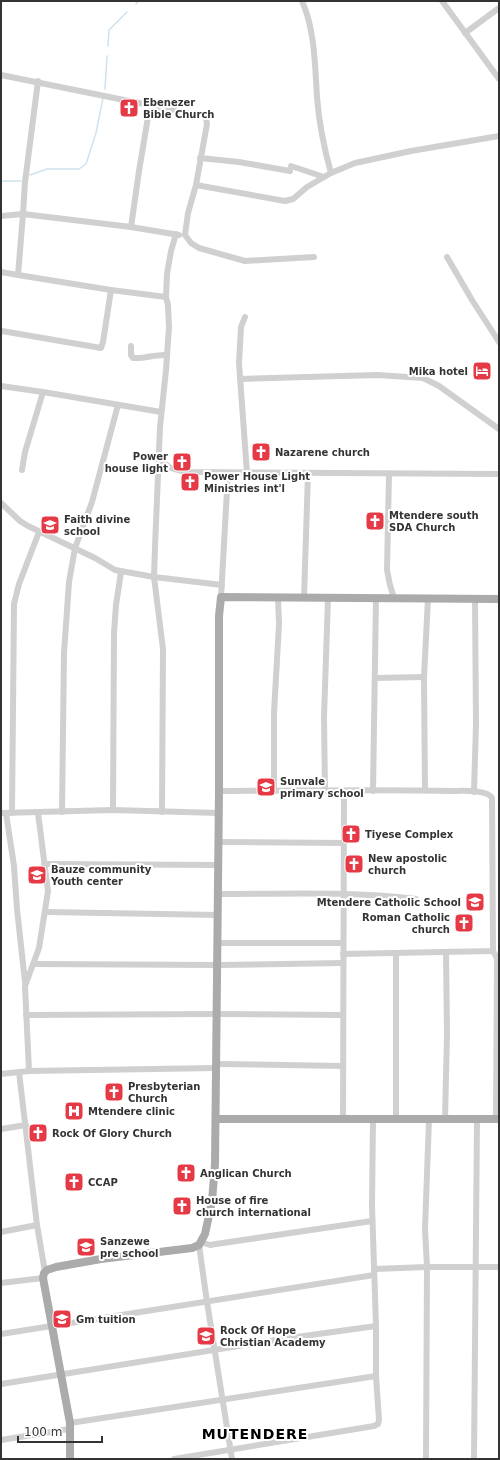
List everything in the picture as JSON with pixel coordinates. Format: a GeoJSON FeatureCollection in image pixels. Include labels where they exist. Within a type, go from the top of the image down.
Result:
{"type":"FeatureCollection","features":[{"type":"Feature","properties":{"kind":"main road"},"geometry":{"type":"LineString","coordinates":[[70,1459],[70,1426],[44,1275],[49,1269],[56,1267],[101,1259],[192,1248],[200,1244],[205,1234],[212,1201],[217,1066],[219,616],[221,597],[499,598]]}},
{"type":"Feature","properties":{"kind":"main road"},"geometry":{"type":"LineString","coordinates":[[216,1119],[497,1119]]}},
{"type":"Feature","properties":{"kind":"street"},"geometry":{"type":"LineString","coordinates":[[302,1],[308,17],[324,150],[331,173]]}},
{"type":"Feature","properties":{"kind":"street"},"geometry":{"type":"LineString","coordinates":[[442,1],[499,79]]}},
{"type":"Feature","properties":{"kind":"street"},"geometry":{"type":"LineString","coordinates":[[465,33],[499,8]]}},
{"type":"Feature","properties":{"kind":"street"},"geometry":{"type":"LineString","coordinates":[[1,74],[203,116],[206,118],[206,124],[196,186],[188,213],[185,235],[191,243],[199,248],[245,261],[314,258]]}},
{"type":"Feature","properties":{"kind":"street"},"geometry":{"type":"LineString","coordinates":[[18,275],[25,182],[38,81]]}},
{"type":"Feature","properties":{"kind":"street"},"geometry":{"type":"LineString","coordinates":[[131,227],[150,105]]}},
{"type":"Feature","properties":{"kind":"street"},"geometry":{"type":"LineString","coordinates":[[196,186],[285,201],[293,199],[308,187],[331,173],[355,163],[375,158],[499,136]]}},
{"type":"Feature","properties":{"kind":"street"},"geometry":{"type":"LineString","coordinates":[[200,158],[290,169],[324,177]]}},
{"type":"Feature","properties":{"kind":"street"},"geometry":{"type":"LineString","coordinates":[[1,216],[23,214],[185,235]]}},
{"type":"Feature","properties":{"kind":"street"},"geometry":{"type":"LineString","coordinates":[[162,812],[163,649],[154,577],[158,455],[169,327],[166,297],[168,262],[176,234]]}},
{"type":"Feature","properties":{"kind":"street"},"geometry":{"type":"LineString","coordinates":[[447,257],[472,300],[497,334],[499,342]]}},
{"type":"Feature","properties":{"kind":"street"},"geometry":{"type":"LineString","coordinates":[[1,272],[111,290],[166,297]]}},
{"type":"Feature","properties":{"kind":"street"},"geometry":{"type":"LineString","coordinates":[[2,331],[102,348],[111,290]]}},
{"type":"Feature","properties":{"kind":"street"},"geometry":{"type":"LineString","coordinates":[[245,317],[241,327],[240,338],[240,380],[247,473]]}},
{"type":"Feature","properties":{"kind":"street"},"geometry":{"type":"LineString","coordinates":[[131,346],[131,355],[133,358],[146,358],[167,354]]}},
{"type":"Feature","properties":{"kind":"street"},"geometry":{"type":"LineString","coordinates":[[240,380],[377,375],[423,378],[439,386],[499,429]]}},
{"type":"Feature","properties":{"kind":"street"},"geometry":{"type":"LineString","coordinates":[[1,386],[161,412]]}},
{"type":"Feature","properties":{"kind":"street"},"geometry":{"type":"LineString","coordinates":[[22,470],[25,452],[43,392]]}},
{"type":"Feature","properties":{"kind":"street"},"geometry":{"type":"LineString","coordinates":[[62,812],[64,653],[69,582],[75,548],[92,502],[118,405]]}},
{"type":"Feature","properties":{"kind":"street"},"geometry":{"type":"LineString","coordinates":[[158,455],[165,465],[186,472],[499,474]]}},
{"type":"Feature","properties":{"kind":"street"},"geometry":{"type":"LineString","coordinates":[[221,597],[228,473]]}},
{"type":"Feature","properties":{"kind":"street"},"geometry":{"type":"LineString","coordinates":[[304,598],[308,473]]}},
{"type":"Feature","properties":{"kind":"street"},"geometry":{"type":"LineString","coordinates":[[389,474],[387,570],[394,598]]}},
{"type":"Feature","properties":{"kind":"street"},"geometry":{"type":"LineString","coordinates":[[1,502],[20,521],[39,532],[75,548],[115,570],[154,577],[222,584]]}},
{"type":"Feature","properties":{"kind":"street"},"geometry":{"type":"LineString","coordinates":[[29,1070],[26,983],[23,972],[14,866],[6,813],[14,604],[19,584],[39,532]]}},
{"type":"Feature","properties":{"kind":"street"},"geometry":{"type":"LineString","coordinates":[[113,810],[114,633],[116,605],[121,572]]}},
{"type":"Feature","properties":{"kind":"street"},"geometry":{"type":"LineString","coordinates":[[274,791],[274,713],[279,624],[278,597]]}},
{"type":"Feature","properties":{"kind":"street"},"geometry":{"type":"LineString","coordinates":[[325,790],[324,717],[328,598]]}},
{"type":"Feature","properties":{"kind":"street"},"geometry":{"type":"LineString","coordinates":[[373,791],[376,598]]}},
{"type":"Feature","properties":{"kind":"street"},"geometry":{"type":"LineString","coordinates":[[425,790],[424,677],[428,598]]}},
{"type":"Feature","properties":{"kind":"street"},"geometry":{"type":"LineString","coordinates":[[474,792],[476,724],[475,598]]}},
{"type":"Feature","properties":{"kind":"street"},"geometry":{"type":"LineString","coordinates":[[375,678],[424,677]]}},
{"type":"Feature","properties":{"kind":"street"},"geometry":{"type":"LineString","coordinates":[[219,791],[425,790],[474,792],[487,793],[491,795],[496,842],[496,890],[493,952],[497,958],[497,1119]]}},
{"type":"Feature","properties":{"kind":"street"},"geometry":{"type":"LineString","coordinates":[[343,1118],[344,791]]}},
{"type":"Feature","properties":{"kind":"street"},"geometry":{"type":"LineString","coordinates":[[6,813],[113,810],[219,813]]}},
{"type":"Feature","properties":{"kind":"street"},"geometry":{"type":"LineString","coordinates":[[26,983],[39,948],[48,892],[38,813]]}},
{"type":"Feature","properties":{"kind":"street"},"geometry":{"type":"LineString","coordinates":[[219,842],[344,843]]}},
{"type":"Feature","properties":{"kind":"street"},"geometry":{"type":"LineString","coordinates":[[44,864],[219,865]]}},
{"type":"Feature","properties":{"kind":"street"},"geometry":{"type":"LineString","coordinates":[[218,894],[343,893],[384,895],[416,899]]}},
{"type":"Feature","properties":{"kind":"street"},"geometry":{"type":"LineString","coordinates":[[45,912],[218,916]]}},
{"type":"Feature","properties":{"kind":"street"},"geometry":{"type":"LineString","coordinates":[[218,943],[343,943]]}},
{"type":"Feature","properties":{"kind":"street"},"geometry":{"type":"LineString","coordinates":[[445,1119],[447,1034],[446,952]]}},
{"type":"Feature","properties":{"kind":"street"},"geometry":{"type":"LineString","coordinates":[[343,954],[493,952]]}},
{"type":"Feature","properties":{"kind":"street"},"geometry":{"type":"LineString","coordinates":[[396,953],[396,1118]]}},
{"type":"Feature","properties":{"kind":"street"},"geometry":{"type":"LineString","coordinates":[[34,964],[218,966],[343,963]]}},
{"type":"Feature","properties":{"kind":"street"},"geometry":{"type":"LineString","coordinates":[[26,1015],[343,1015]]}},
{"type":"Feature","properties":{"kind":"street"},"geometry":{"type":"LineString","coordinates":[[1,1074],[29,1070],[217,1066],[343,1066]]}},
{"type":"Feature","properties":{"kind":"street"},"geometry":{"type":"LineString","coordinates":[[1,1283],[44,1275],[19,1072]]}},
{"type":"Feature","properties":{"kind":"street"},"geometry":{"type":"LineString","coordinates":[[174,1459],[374,1426],[378,1424],[380,1420],[376,1376],[376,1326],[372,1221],[373,1118]]}},
{"type":"Feature","properties":{"kind":"street"},"geometry":{"type":"LineString","coordinates":[[426,1459],[427,1267],[425,1229],[429,1119]]}},
{"type":"Feature","properties":{"kind":"street"},"geometry":{"type":"LineString","coordinates":[[474,1459],[477,1119]]}},
{"type":"Feature","properties":{"kind":"street"},"geometry":{"type":"LineString","coordinates":[[1,1129],[26,1126]]}},
{"type":"Feature","properties":{"kind":"street"},"geometry":{"type":"LineString","coordinates":[[232,1459],[214,1351],[200,1244],[210,1245],[372,1221]]}},
{"type":"Feature","properties":{"kind":"street"},"geometry":{"type":"LineString","coordinates":[[1,1232],[37,1225]]}},
{"type":"Feature","properties":{"kind":"street"},"geometry":{"type":"LineString","coordinates":[[1,1334],[207,1302],[374,1272],[427,1267],[499,1267]]}},
{"type":"Feature","properties":{"kind":"street"},"geometry":{"type":"LineString","coordinates":[[1,1384],[376,1326]]}},
{"type":"Feature","properties":{"kind":"street"},"geometry":{"type":"LineString","coordinates":[[1,1440],[70,1426],[376,1376]]}},
{"type":"Feature","properties":{"kind":"waterway"},"geometry":{"type":"LineString","coordinates":[[136,4],[139,1]]}},
{"type":"Feature","properties":{"kind":"waterway"},"geometry":{"type":"LineString","coordinates":[[108,46],[109,30],[127,12]]}},
{"type":"Feature","properties":{"kind":"waterway"},"geometry":{"type":"LineString","coordinates":[[105,89],[107,56]]}},
{"type":"Feature","properties":{"kind":"waterway"},"geometry":{"type":"LineString","coordinates":[[30,175],[47,169],[79,169],[86,164],[96,133],[103,98]]}},
{"type":"Feature","properties":{"kind":"waterway"},"geometry":{"type":"LineString","coordinates":[[1,181],[21,181]]}},
{"type":"Feature","properties":{"kind":"place","name":"Ebenezer Bible Church"},"geometry":{"type":"Point","coordinates":[129,108]}},
{"type":"Feature","properties":{"kind":"place","name":"Mika hotel"},"geometry":{"type":"Point","coordinates":[482,371]}},
{"type":"Feature","properties":{"kind":"place","name":"Nazarene church"},"geometry":{"type":"Point","coordinates":[261,452]}},
{"type":"Feature","properties":{"kind":"place","name":"Power house light"},"geometry":{"type":"Point","coordinates":[182,462]}},
{"type":"Feature","properties":{"kind":"place","name":"Power House Light Ministries int'l"},"geometry":{"type":"Point","coordinates":[190,482]}},
{"type":"Feature","properties":{"kind":"place","name":"Mtendere south SDA Church"},"geometry":{"type":"Point","coordinates":[375,521]}},
{"type":"Feature","properties":{"kind":"place","name":"Faith divine school"},"geometry":{"type":"Point","coordinates":[50,525]}},
{"type":"Feature","properties":{"kind":"place","name":"Sunvale primary school"},"geometry":{"type":"Point","coordinates":[266,787]}},
{"type":"Feature","properties":{"kind":"place","name":"Tiyese Complex"},"geometry":{"type":"Point","coordinates":[351,834]}},
{"type":"Feature","properties":{"kind":"place","name":"New apostolic church"},"geometry":{"type":"Point","coordinates":[354,864]}},
{"type":"Feature","properties":{"kind":"place","name":"Bauze community Youth center"},"geometry":{"type":"Point","coordinates":[37,875]}},
{"type":"Feature","properties":{"kind":"place","name":"Mtendere Catholic School"},"geometry":{"type":"Point","coordinates":[475,902]}},
{"type":"Feature","properties":{"kind":"place","name":"Roman Catholic church"},"geometry":{"type":"Point","coordinates":[464,923]}},
{"type":"Feature","properties":{"kind":"place","name":"Presbyterian Church"},"geometry":{"type":"Point","coordinates":[114,1092]}},
{"type":"Feature","properties":{"kind":"place","name":"Mtendere clinic"},"geometry":{"type":"Point","coordinates":[74,1111]}},
{"type":"Feature","properties":{"kind":"place","name":"Rock Of Glory Church"},"geometry":{"type":"Point","coordinates":[38,1133]}},
{"type":"Feature","properties":{"kind":"place","name":"Anglican Church"},"geometry":{"type":"Point","coordinates":[186,1173]}},
{"type":"Feature","properties":{"kind":"place","name":"CCAP"},"geometry":{"type":"Point","coordinates":[74,1182]}},
{"type":"Feature","properties":{"kind":"place","name":"House of fire church international"},"geometry":{"type":"Point","coordinates":[182,1206]}},
{"type":"Feature","properties":{"kind":"place","name":"Sanzewe pre school"},"geometry":{"type":"Point","coordinates":[86,1247]}},
{"type":"Feature","properties":{"kind":"place","name":"Gm tuition"},"geometry":{"type":"Point","coordinates":[62,1319]}},
{"type":"Feature","properties":{"kind":"place","name":"Rock Of Hope Christian Academy"},"geometry":{"type":"Point","coordinates":[206,1336]}},
{"type":"Feature","properties":{"kind":"district","name":"MUTENDERE"},"geometry":{"type":"Point","coordinates":[255,1434]}}]}
